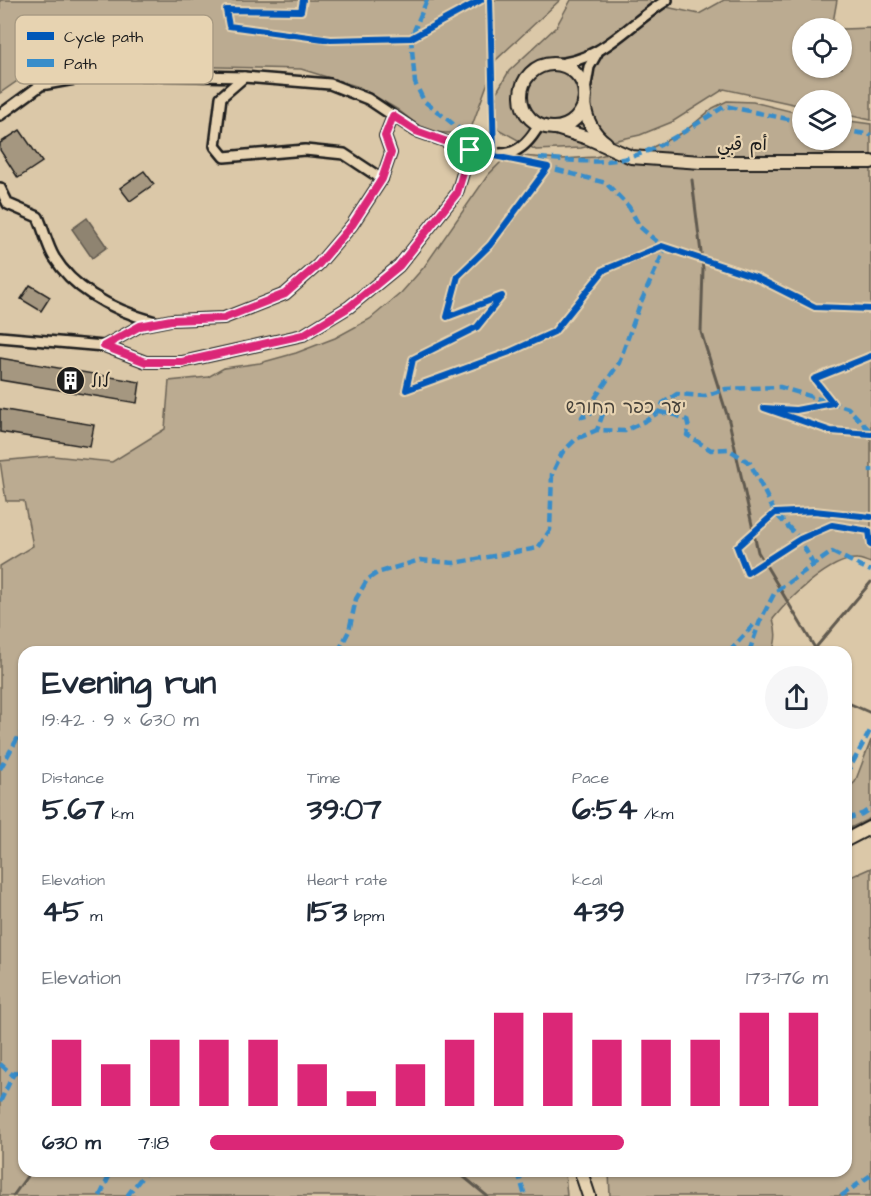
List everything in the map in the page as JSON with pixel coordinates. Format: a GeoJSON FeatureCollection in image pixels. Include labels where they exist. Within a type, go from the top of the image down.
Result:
{"type":"FeatureCollection","features":[{"type":"Feature","properties":{"kind":"street"},"geometry":{"type":"LineString","coordinates":[[597,53],[589,67],[584,97],[576,119],[556,128],[539,125],[527,115],[522,105],[522,85],[528,75],[537,68],[553,64],[567,64],[597,53],[664,1]]}},
{"type":"Feature","properties":{"kind":"street"},"geometry":{"type":"LineString","coordinates":[[553,64],[564,66],[574,72],[581,81],[584,97]]}},
{"type":"Feature","properties":{"kind":"street"},"geometry":{"type":"LineString","coordinates":[[213,76],[330,84],[368,99],[416,131],[494,156],[518,150],[530,141],[539,125]]}},
{"type":"Feature","properties":{"kind":"street"},"geometry":{"type":"LineString","coordinates":[[244,77],[221,97],[215,146],[224,158],[305,150],[344,154],[382,179]]}},
{"type":"Feature","properties":{"kind":"street"},"geometry":{"type":"LineString","coordinates":[[0,115],[41,85],[47,84]]}},
{"type":"Feature","properties":{"kind":"street","name":"أم قبي"},"geometry":{"type":"LineString","coordinates":[[584,97],[586,116],[591,127],[599,138],[614,149]]}},
{"type":"Feature","properties":{"kind":"street"},"geometry":{"type":"LineString","coordinates":[[104,346],[140,326],[157,322],[224,318],[285,294],[318,265],[352,225],[382,179],[391,153],[385,136],[393,116]]}},
{"type":"Feature","properties":{"kind":"street","name":"أم قبي"},"geometry":{"type":"LineString","coordinates":[[556,128],[631,157],[701,162],[871,162]]}},
{"type":"Feature","properties":{"kind":"street"},"geometry":{"type":"LineString","coordinates":[[0,337],[104,346],[146,362],[182,362],[303,335],[349,307],[399,266],[457,193],[470,150]]}},
{"type":"Feature","properties":{"kind":"street"},"geometry":{"type":"LineString","coordinates":[[0,188],[8,204],[38,217],[55,258],[83,290],[136,316],[157,322]]}},
{"type":"Feature","properties":{"kind":"street"},"geometry":{"type":"LineString","coordinates":[[852,837],[871,827]]}},
{"type":"Feature","properties":{"kind":"street"},"geometry":{"type":"LineString","coordinates":[[583,1177],[589,1196]]}},
{"type":"Feature","properties":{"kind":"green space"},"geometry":{"type":"Polygon","coordinates":[[[0,0],[560,0],[496,60],[469,134],[427,132],[397,109],[359,87],[301,69],[213,67],[213,15],[15,15],[15,83],[0,93],[0,0]]]}},
{"type":"Feature","properties":{"kind":"green space"},"geometry":{"type":"Polygon","coordinates":[[[571,0],[649,0],[652,4],[699,14],[724,0],[837,0],[834,18],[792,18],[792,78],[852,78],[852,29],[871,28],[871,120],[852,116],[852,90],[792,90],[792,104],[724,89],[672,122],[640,135],[581,148],[536,150],[498,129],[492,100],[509,71],[556,27],[571,0]]]}},
{"type":"Feature","properties":{"kind":"green space","name":"יער כפר החורש"},"geometry":{"type":"Polygon","coordinates":[[[727,101],[753,102],[792,112],[792,150],[852,150],[852,121],[871,124],[871,563],[859,559],[846,560],[823,572],[799,591],[773,619],[776,636],[774,646],[18,646],[18,1177],[565,1177],[567,1196],[0,1196],[0,566],[33,546],[24,501],[6,501],[0,461],[53,456],[112,462],[165,429],[169,381],[208,377],[224,368],[260,363],[296,353],[335,338],[370,319],[401,293],[424,267],[488,175],[502,161],[521,156],[561,159],[595,157],[632,148],[632,157],[684,132],[713,108],[727,101]]]}},
{"type":"Feature","properties":{"kind":"green space"},"geometry":{"type":"Polygon","coordinates":[[[871,740],[871,818],[852,827],[852,785],[871,740]]]}},
{"type":"Feature","properties":{"kind":"green space"},"geometry":{"type":"Polygon","coordinates":[[[871,868],[871,1196],[610,1196],[609,1177],[852,1177],[852,876],[871,868]]]}},
{"type":"Feature","properties":{"kind":"shaded area"},"geometry":{"type":"Polygon","coordinates":[[[87,218],[107,247],[92,258],[72,229],[87,218]]]}},
{"type":"Feature","properties":{"kind":"building"},"geometry":{"type":"Polygon","coordinates":[[[20,130],[42,162],[18,178],[0,150],[0,143],[20,130]]]}},
{"type":"Feature","properties":{"kind":"building"},"geometry":{"type":"Polygon","coordinates":[[[144,171],[154,184],[130,201],[120,188],[144,171]]]}},
{"type":"Feature","properties":{"kind":"building"},"geometry":{"type":"Polygon","coordinates":[[[30,285],[50,297],[41,311],[21,299],[30,285]]]}},
{"type":"Feature","properties":{"kind":"building","name":"לול"},"geometry":{"type":"Polygon","coordinates":[[[0,358],[140,382],[137,403],[0,380],[0,358]]]}},
{"type":"Feature","properties":{"kind":"building","name":"לול"},"geometry":{"type":"Polygon","coordinates":[[[0,409],[94,425],[90,447],[0,432],[0,409]]]}},
{"type":"Feature","properties":{"kind":"waterway"},"geometry":{"type":"LineString","coordinates":[[692,180],[703,269],[701,332],[729,421],[758,552],[814,646]]}},
{"type":"Feature","properties":{"kind":"waterway"},"geometry":{"type":"LineString","coordinates":[[817,646],[871,582]]}},
{"type":"Feature","properties":{"kind":"waterway"},"geometry":{"type":"LineString","coordinates":[[852,705],[871,713]]}},
{"type":"Feature","properties":{"kind":"waterway"},"geometry":{"type":"LineString","coordinates":[[13,1196],[26,1177]]}},
{"type":"Feature","properties":{"kind":"waterway"},"geometry":{"type":"LineString","coordinates":[[464,1177],[487,1196]]}},
{"type":"Feature","properties":{"kind":"marked path"},"geometry":{"type":"LineString","coordinates":[[427,0],[411,38],[415,83],[424,101],[494,156]]}},
{"type":"Feature","properties":{"kind":"marked path"},"geometry":{"type":"LineString","coordinates":[[539,158],[597,161],[631,157],[668,141],[725,106],[792,120]]}},
{"type":"Feature","properties":{"kind":"marked path"},"geometry":{"type":"LineString","coordinates":[[852,132],[871,135]]}},
{"type":"Feature","properties":{"kind":"marked path"},"geometry":{"type":"LineString","coordinates":[[543,166],[606,183],[629,207],[640,227],[662,246],[664,251],[640,304],[619,363],[582,417],[590,415],[595,407],[603,404],[604,411],[597,430]]}},
{"type":"Feature","properties":{"kind":"marked path"},"geometry":{"type":"LineString","coordinates":[[341,646],[349,631],[356,599],[367,580],[377,573],[420,560],[454,563],[538,548],[550,530],[552,474],[562,453],[576,439],[597,430],[625,431],[647,420],[659,412],[663,403],[677,394],[705,396],[726,389],[780,387],[848,408],[871,432]]}},
{"type":"Feature","properties":{"kind":"marked path"},"geometry":{"type":"LineString","coordinates":[[659,412],[687,420],[689,428],[687,435],[711,450],[728,449],[750,463],[775,513],[800,539],[814,566]]}},
{"type":"Feature","properties":{"kind":"marked path"},"geometry":{"type":"LineString","coordinates":[[751,646],[760,621],[775,592],[832,552],[871,571]]}},
{"type":"Feature","properties":{"kind":"marked path"},"geometry":{"type":"LineString","coordinates":[[734,646],[756,622]]}},
{"type":"Feature","properties":{"kind":"marked path"},"geometry":{"type":"LineString","coordinates":[[852,764],[871,729]]}},
{"type":"Feature","properties":{"kind":"marked path"},"geometry":{"type":"LineString","coordinates":[[0,769],[18,738]]}},
{"type":"Feature","properties":{"kind":"marked path"},"geometry":{"type":"LineString","coordinates":[[852,817],[871,808]]}},
{"type":"Feature","properties":{"kind":"marked path"},"geometry":{"type":"LineString","coordinates":[[0,1064],[13,1075]]}},
{"type":"Feature","properties":{"kind":"marked path"},"geometry":{"type":"LineString","coordinates":[[0,1102],[13,1075],[18,1071]]}},
{"type":"Feature","properties":{"kind":"marked path"},"geometry":{"type":"LineString","coordinates":[[841,1196],[871,1175]]}},
{"type":"Feature","properties":{"kind":"marked path"},"geometry":{"type":"LineString","coordinates":[[100,1196],[109,1177]]}},
{"type":"Feature","properties":{"kind":"marked path"},"geometry":{"type":"LineString","coordinates":[[127,1196],[142,1177]]}},
{"type":"Feature","properties":{"kind":"marked path"},"geometry":{"type":"LineString","coordinates":[[519,1177],[525,1196]]}},
{"type":"Feature","properties":{"kind":"cycle path"},"geometry":{"type":"LineString","coordinates":[[303,0],[301,11],[226,10],[229,26],[331,40],[411,38],[481,0]]}},
{"type":"Feature","properties":{"kind":"cycle path"},"geometry":{"type":"LineString","coordinates":[[490,0],[494,156],[548,167],[490,245],[458,276],[447,317],[502,296],[477,327],[413,359],[406,390],[510,352],[554,332],[604,270],[662,246],[755,277],[815,307],[871,309]]}},
{"type":"Feature","properties":{"kind":"cycle path"},"geometry":{"type":"LineString","coordinates":[[871,356],[814,379],[833,403],[796,410],[764,408],[831,431],[871,434]]}},
{"type":"Feature","properties":{"kind":"cycle path"},"geometry":{"type":"LineString","coordinates":[[871,517],[814,511],[775,513],[737,547],[747,573],[800,539],[832,525],[869,531],[871,545]]}},
{"type":"Feature","properties":{"kind":"place","name":"לול"},"geometry":{"type":"Point","coordinates":[70,381]}},
{"type":"Feature","properties":{"kind":"route"},"geometry":{"type":"LineString","coordinates":[[393,116],[416,131],[470,150],[457,193],[399,266],[349,307],[303,335],[182,362],[146,362],[104,346],[140,326],[171,320],[224,318],[285,294],[318,265],[352,225],[382,179],[391,153],[385,136],[393,116]]}}]}
